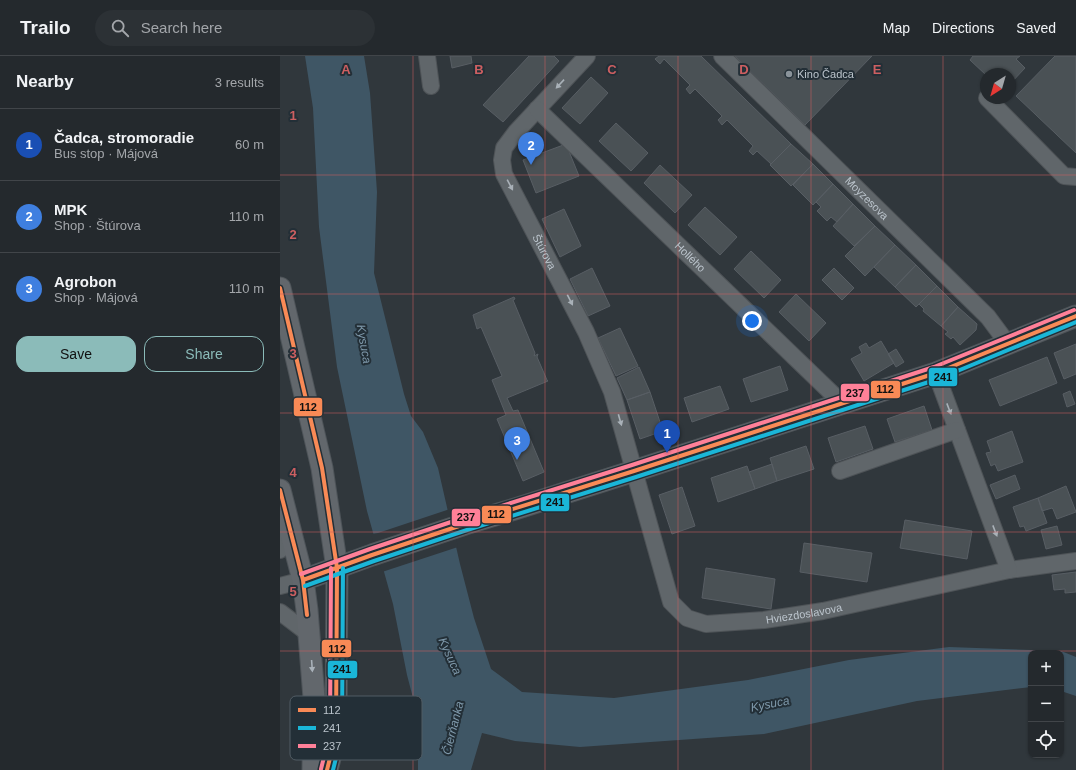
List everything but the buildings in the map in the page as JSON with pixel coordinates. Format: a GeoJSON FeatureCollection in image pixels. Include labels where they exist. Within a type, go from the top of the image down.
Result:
{"type":"FeatureCollection","features":[{"type":"Feature","properties":{"kind":"main road"},"geometry":{"type":"LineString","coordinates":[[280,288],[322,468],[337,568],[336,696]]}},
{"type":"Feature","properties":{"kind":"main road"},"geometry":{"type":"LineString","coordinates":[[303,580],[361,558],[844,404],[936,373],[1076,316]]}},
{"type":"Feature","properties":{"kind":"main road"},"geometry":{"type":"LineString","coordinates":[[280,490],[303,580],[314,696]]}},
{"type":"Feature","properties":{"kind":"main road"},"geometry":{"type":"LineString","coordinates":[[313,760],[313,770]]}},
{"type":"Feature","properties":{"kind":"main road"},"geometry":{"type":"LineString","coordinates":[[327,770],[330,760]]}},
{"type":"Feature","properties":{"kind":"street"},"geometry":{"type":"LineString","coordinates":[[427,56],[432,86]]}},
{"type":"Feature","properties":{"kind":"street","name":"Štúrova"},"geometry":{"type":"LineString","coordinates":[[587,56],[516,132],[504,148],[502,160],[504,174],[586,332],[612,392],[634,471]]}},
{"type":"Feature","properties":{"kind":"street","name":"Moyzesova"},"geometry":{"type":"LineString","coordinates":[[722,56],[988,317],[1008,344]]}},
{"type":"Feature","properties":{"kind":"street"},"geometry":{"type":"LineString","coordinates":[[994,104],[1064,176],[1076,177]]}},
{"type":"Feature","properties":{"kind":"street","name":"Hollého"},"geometry":{"type":"LineString","coordinates":[[538,109],[844,404]]}},
{"type":"Feature","properties":{"kind":"street"},"geometry":{"type":"LineString","coordinates":[[936,373],[1009,570]]}},
{"type":"Feature","properties":{"kind":"street"},"geometry":{"type":"LineString","coordinates":[[840,471],[957,430]]}},
{"type":"Feature","properties":{"kind":"street","name":"Hviezdoslavova"},"geometry":{"type":"LineString","coordinates":[[634,471],[671,602],[687,618],[706,624],[764,620],[823,610],[1009,570],[1076,561]]}},
{"type":"Feature","properties":{"kind":"street"},"geometry":{"type":"LineString","coordinates":[[280,550],[288,526]]}},
{"type":"Feature","properties":{"kind":"street"},"geometry":{"type":"LineString","coordinates":[[280,586],[303,580]]}},
{"type":"Feature","properties":{"kind":"street"},"geometry":{"type":"LineString","coordinates":[[280,612],[309,634]]}},
{"type":"Feature","properties":{"kind":"water"},"geometry":{"type":"Polygon","coordinates":[[[305,56],[364,56],[370,93],[377,192],[374,273],[404,394],[411,416],[423,432],[438,468],[474,618],[491,669],[522,692],[614,698],[748,680],[849,660],[949,647],[1033,650],[1028,650],[1028,687],[917,701],[764,734],[580,747],[515,741],[482,733],[471,770],[418,770],[418,760],[422,760],[422,696],[412,696],[393,604],[367,511],[337,367],[319,227],[313,108],[305,56]]]}},
{"type":"Feature","properties":{"kind":"water"},"geometry":{"type":"Polygon","coordinates":[[[1064,652],[1076,657],[1076,696],[1064,692],[1064,652]]]}},
{"type":"Feature","properties":{"kind":"pier"},"geometry":{"type":"Polygon","coordinates":[[[450,509],[458,547],[382,572],[371,534],[450,509]]]}},
{"type":"Feature","properties":{"kind":"transit line","name":"112"},"geometry":{"type":"LineString","coordinates":[[280,288],[322,468],[337,568],[336,696]]}},
{"type":"Feature","properties":{"kind":"transit line","name":"237"},"geometry":{"type":"LineString","coordinates":[[301,574],[463,518],[934,367],[1074,310]]}},
{"type":"Feature","properties":{"kind":"transit line","name":"112"},"geometry":{"type":"LineString","coordinates":[[303,580],[465,524],[936,373],[1076,316]]}},
{"type":"Feature","properties":{"kind":"transit line","name":"241"},"geometry":{"type":"LineString","coordinates":[[305,586],[467,530],[938,379],[1076,322]]}},
{"type":"Feature","properties":{"kind":"transit line","name":"112"},"geometry":{"type":"LineString","coordinates":[[280,490],[303,580],[307,615]]}},
{"type":"Feature","properties":{"kind":"transit line","name":"237"},"geometry":{"type":"LineString","coordinates":[[330,696],[331,568]]}},
{"type":"Feature","properties":{"kind":"transit line","name":"241"},"geometry":{"type":"LineString","coordinates":[[342,696],[343,568]]}},
{"type":"Feature","properties":{"kind":"transit line","name":"237"},"geometry":{"type":"LineString","coordinates":[[321,769],[323,760]]}},
{"type":"Feature","properties":{"kind":"transit line","name":"112"},"geometry":{"type":"LineString","coordinates":[[327,770],[330,760]]}},
{"type":"Feature","properties":{"kind":"transit line","name":"241"},"geometry":{"type":"LineString","coordinates":[[333,770],[336,760]]}},
{"type":"Feature","properties":{"kind":"place","name":"Kino Čadca"},"geometry":{"type":"Point","coordinates":[789,74]}},
{"type":"Feature","properties":{"kind":"place","name":"MPK"},"geometry":{"type":"Point","coordinates":[531,165]}},
{"type":"Feature","properties":{"kind":"place","name":"Čadca, stromoradie"},"geometry":{"type":"Point","coordinates":[667,453]}},
{"type":"Feature","properties":{"kind":"place","name":"Agrobon"},"geometry":{"type":"Point","coordinates":[517,460]}},
{"type":"Feature","properties":{"kind":"water label","name":"Kysuca"},"geometry":{"type":"Point","coordinates":[364,344]}},
{"type":"Feature","properties":{"kind":"water label","name":"Kysuca"},"geometry":{"type":"Point","coordinates":[450,656]}},
{"type":"Feature","properties":{"kind":"water label","name":"Kysuca"},"geometry":{"type":"Point","coordinates":[770,704]}},
{"type":"Feature","properties":{"kind":"water label","name":"Čierňanka"},"geometry":{"type":"Point","coordinates":[453,728]}}]}
